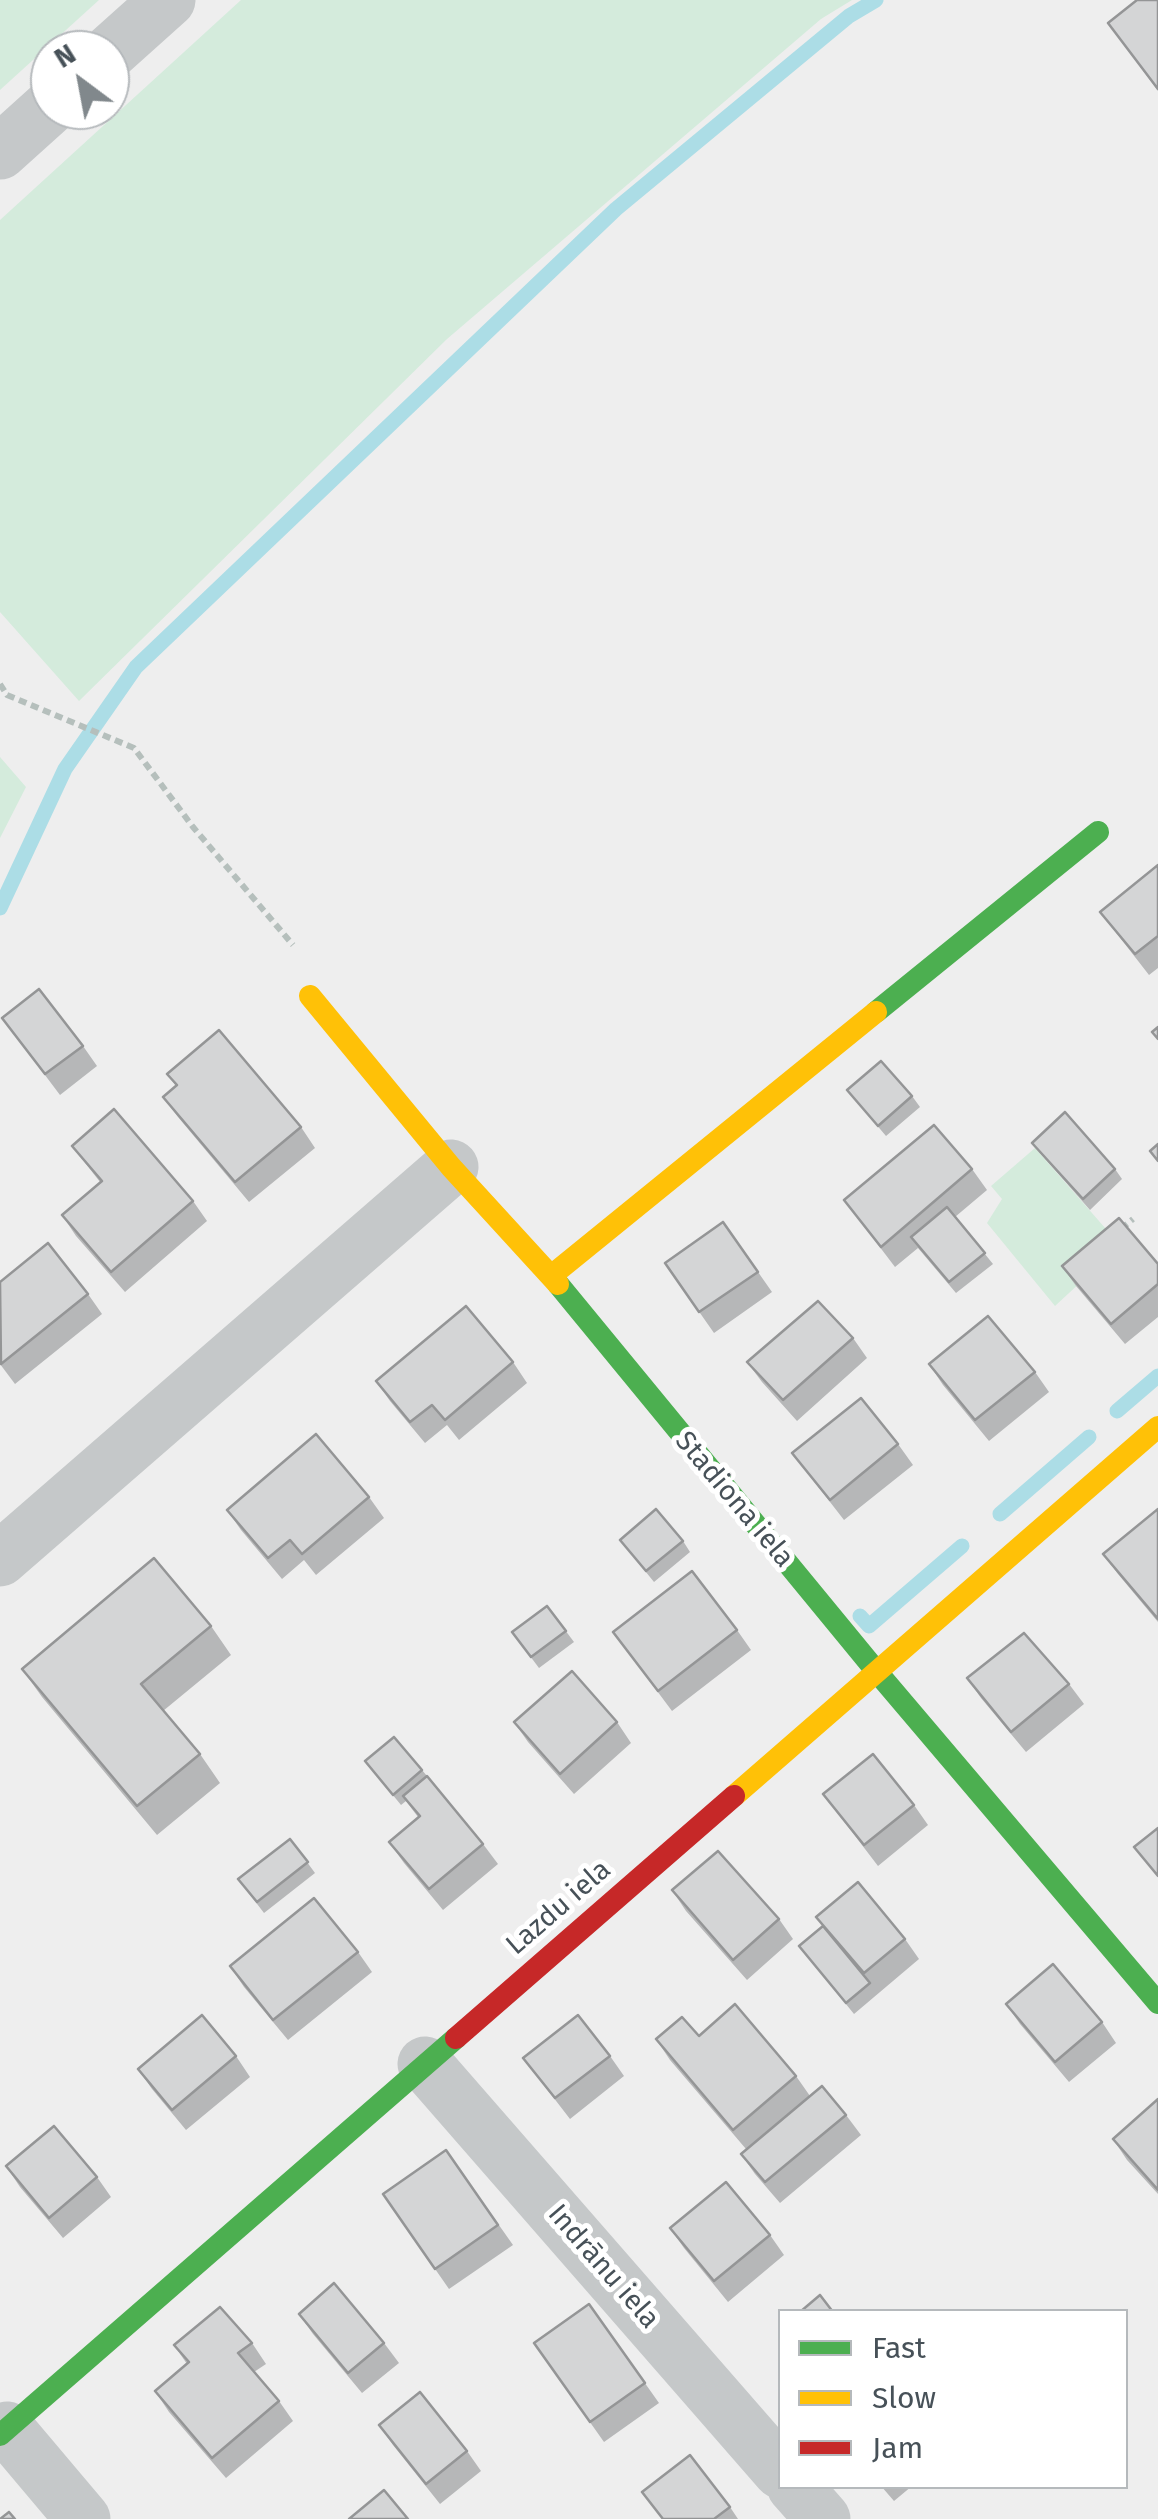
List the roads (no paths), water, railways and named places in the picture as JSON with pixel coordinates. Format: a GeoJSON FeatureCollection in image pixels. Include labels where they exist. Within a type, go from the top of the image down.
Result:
{"type":"FeatureCollection","features":[{"type":"Feature","properties":{"kind":"street"},"geometry":{"type":"LineString","coordinates":[[130,34],[168,0]]}},
{"type":"Feature","properties":{"kind":"street"},"geometry":{"type":"LineString","coordinates":[[0,152],[30,125]]}},
{"type":"Feature","properties":{"kind":"street"},"geometry":{"type":"LineString","coordinates":[[552,1276],[1098,832]]}},
{"type":"Feature","properties":{"kind":"street","name":"Stadiona iela"},"geometry":{"type":"LineString","coordinates":[[310,996],[451,1167],[552,1276],[877,1672],[1158,2002]]}},
{"type":"Feature","properties":{"kind":"street"},"geometry":{"type":"LineString","coordinates":[[0,1560],[451,1167]]}},
{"type":"Feature","properties":{"kind":"street","name":"Lazdu iela"},"geometry":{"type":"LineString","coordinates":[[4,2432],[1158,1427]]}},
{"type":"Feature","properties":{"kind":"street","name":"Indrānu iela"},"geometry":{"type":"LineString","coordinates":[[425,2064],[778,2468]]}},
{"type":"Feature","properties":{"kind":"street"},"geometry":{"type":"LineString","coordinates":[[4,2432],[84,2519]]}},
{"type":"Feature","properties":{"kind":"street"},"geometry":{"type":"LineString","coordinates":[[797,2489],[823,2519]]}},
{"type":"Feature","properties":{"kind":"waterway"},"geometry":{"type":"LineString","coordinates":[[0,908],[65,769],[136,667],[616,209],[849,16],[876,0]]}},
{"type":"Feature","properties":{"kind":"waterway"},"geometry":{"type":"LineString","coordinates":[[1117,1411],[1158,1376]]}},
{"type":"Feature","properties":{"kind":"waterway"},"geometry":{"type":"LineString","coordinates":[[1000,1514],[1089,1437]]}},
{"type":"Feature","properties":{"kind":"waterway"},"geometry":{"type":"LineString","coordinates":[[860,1616],[869,1626],[962,1546]]}}]}
